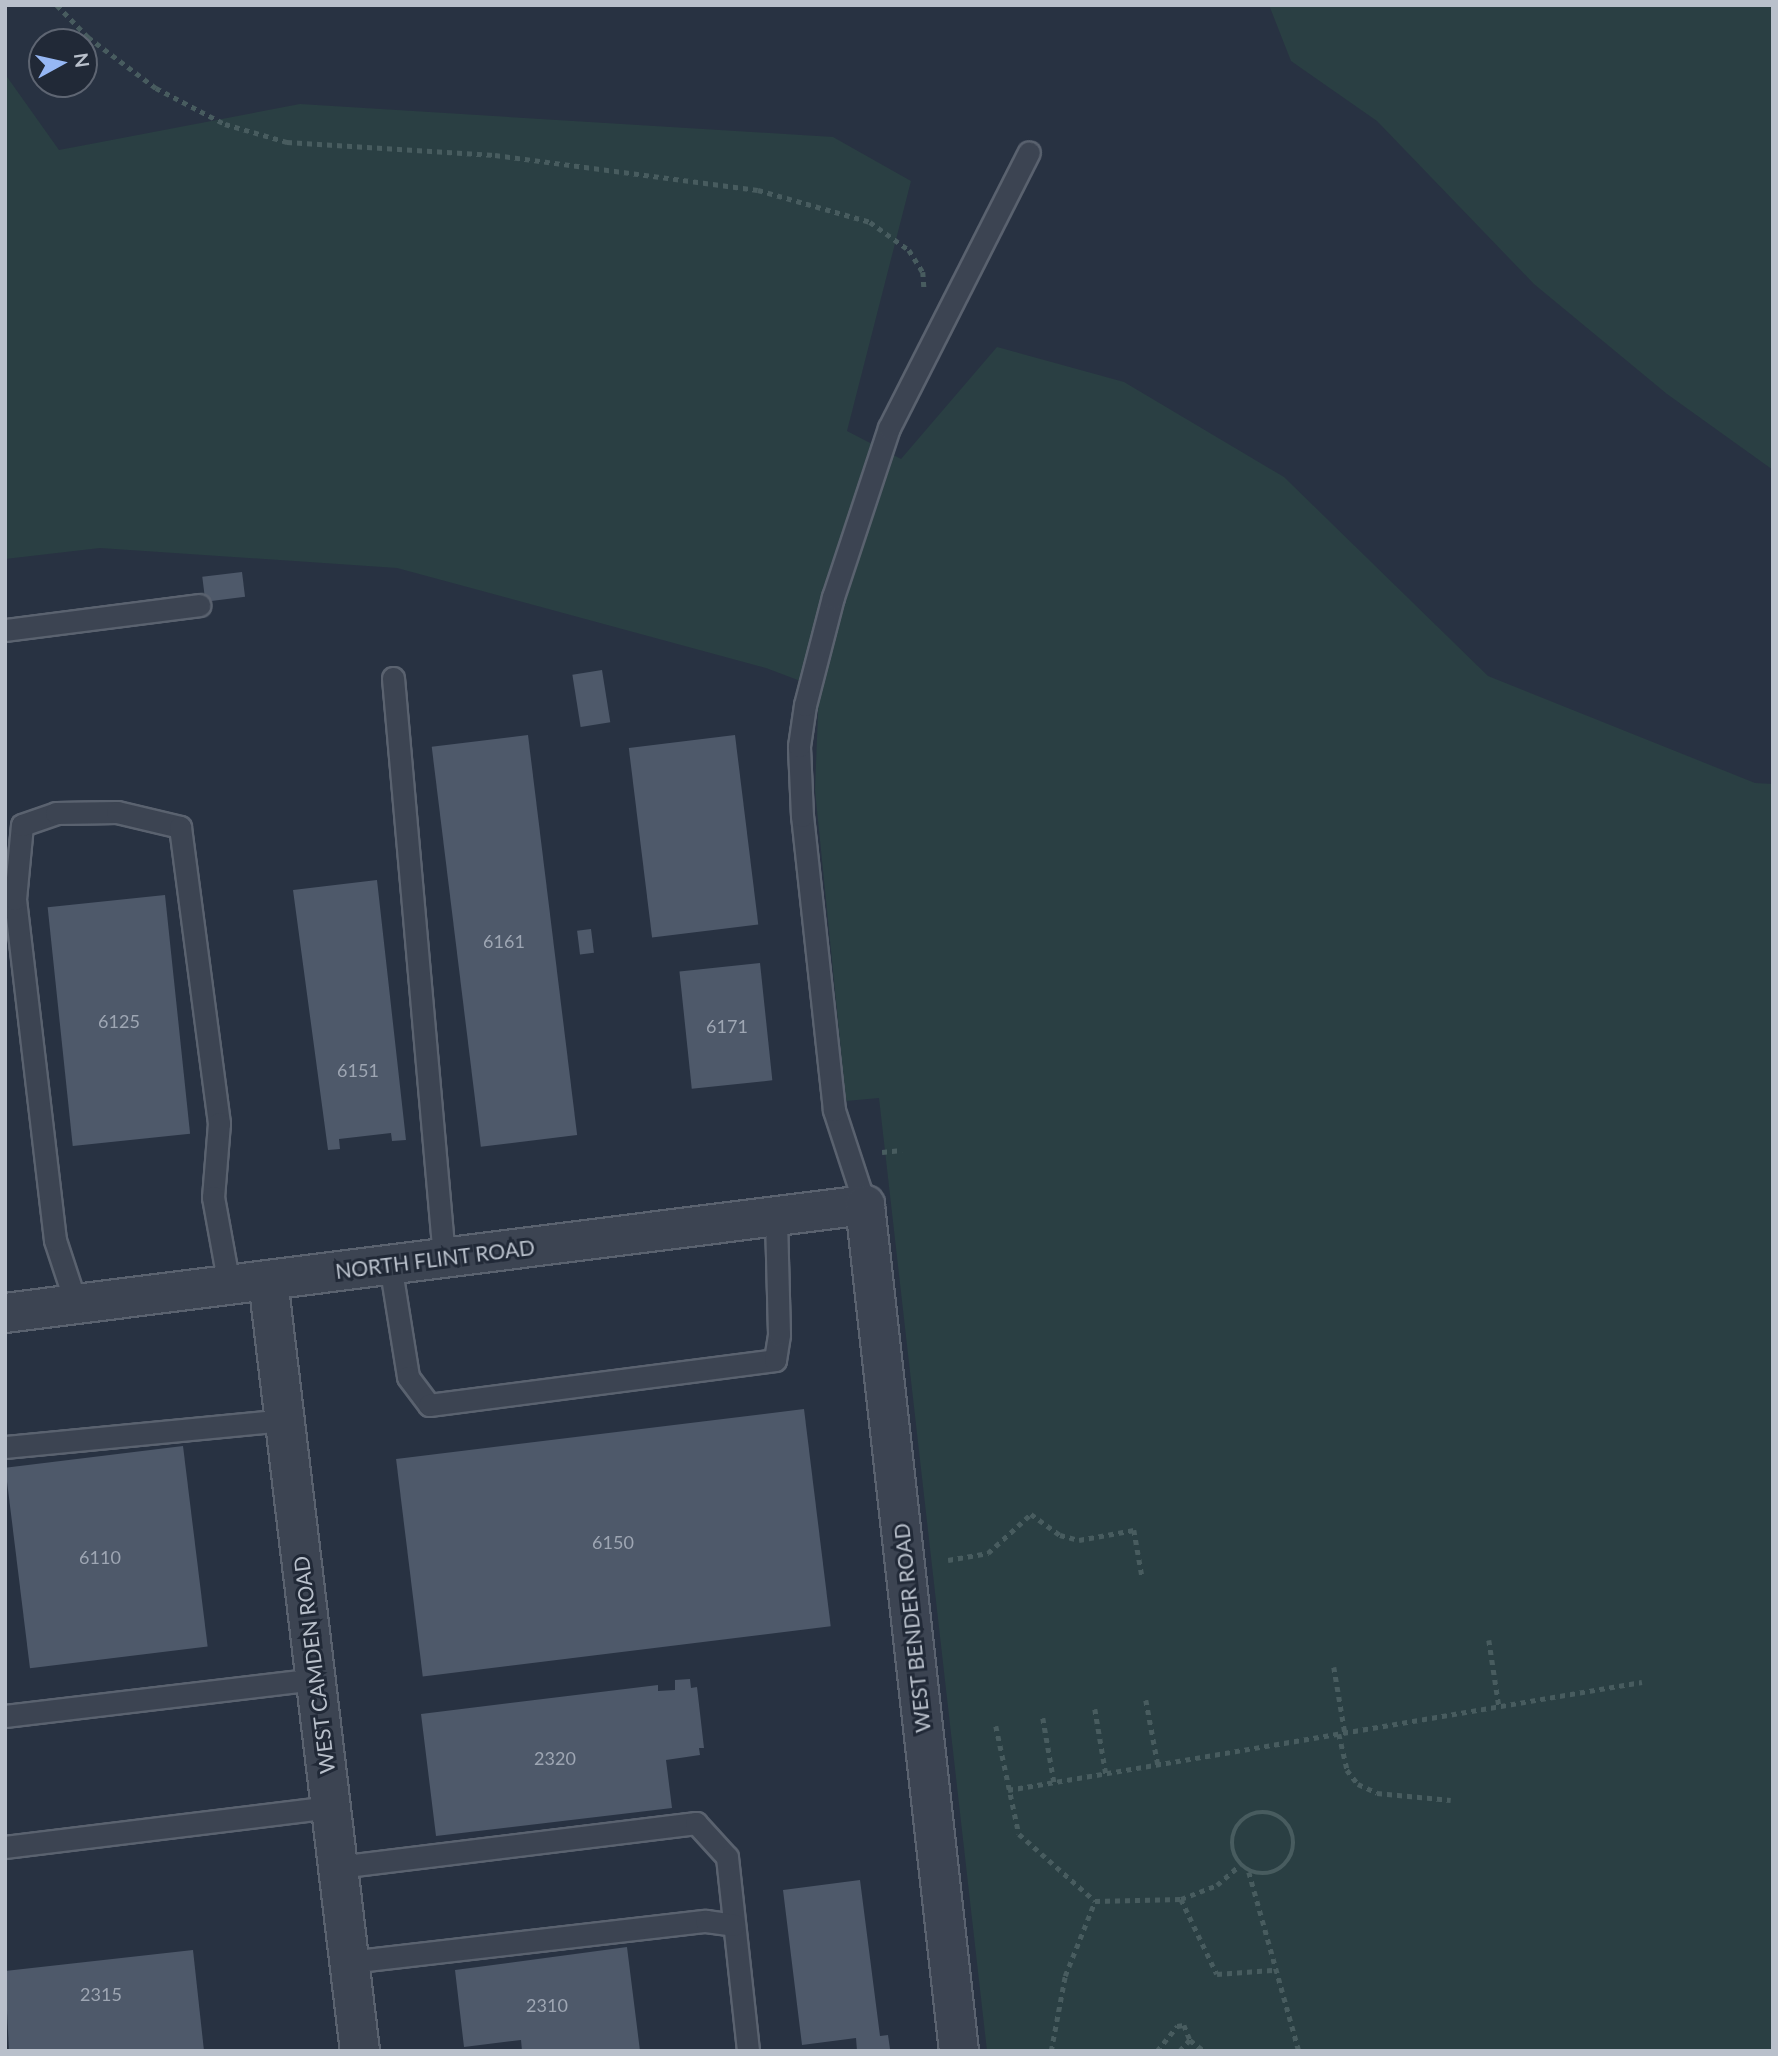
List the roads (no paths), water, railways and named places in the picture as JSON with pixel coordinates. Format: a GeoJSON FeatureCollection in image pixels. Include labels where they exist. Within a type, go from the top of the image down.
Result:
{"type":"FeatureCollection","features":[{"type":"Feature","properties":{"kind":"street","name":"NORTH FLINT ROAD"},"geometry":{"type":"LineString","coordinates":[[5,1313],[865,1205]]}},
{"type":"Feature","properties":{"kind":"street","name":"WEST BENDER ROAD"},"geometry":{"type":"LineString","coordinates":[[865,1205],[959,2051]]}},
{"type":"Feature","properties":{"kind":"street","name":"WEST CAMDEN ROAD"},"geometry":{"type":"LineString","coordinates":[[268,1280],[360,2051]]}},
{"type":"Feature","properties":{"kind":"lane"},"geometry":{"type":"LineString","coordinates":[[865,1205],[834,1110],[802,816],[799,746],[805,705],[833,597],[889,428],[1028,152]]}},
{"type":"Feature","properties":{"kind":"lane"},"geometry":{"type":"LineString","coordinates":[[5,630],[199,605]]}},
{"type":"Feature","properties":{"kind":"lane"},"geometry":{"type":"LineString","coordinates":[[393,678],[444,1257]]}},
{"type":"Feature","properties":{"kind":"lane"},"geometry":{"type":"LineString","coordinates":[[76,1304],[55,1240],[15,899],[22,825],[56,813],[117,812],[180,827],[219,1123],[213,1196],[229,1285]]}},
{"type":"Feature","properties":{"kind":"lane"},"geometry":{"type":"LineString","coordinates":[[390,1264],[408,1377],[429,1405],[775,1360],[779,1334],[776,1216]]}},
{"type":"Feature","properties":{"kind":"lane"},"geometry":{"type":"LineString","coordinates":[[5,1447],[284,1420]]}},
{"type":"Feature","properties":{"kind":"lane"},"geometry":{"type":"LineString","coordinates":[[5,1716],[315,1679]]}},
{"type":"Feature","properties":{"kind":"lane"},"geometry":{"type":"LineString","coordinates":[[5,1847],[331,1807]]}},
{"type":"Feature","properties":{"kind":"lane"},"geometry":{"type":"LineString","coordinates":[[338,1867],[416,1860],[696,1823],[727,1857],[748,2051]]}},
{"type":"Feature","properties":{"kind":"lane"},"geometry":{"type":"LineString","coordinates":[[349,1962],[706,1921],[734,1925]]}}]}
